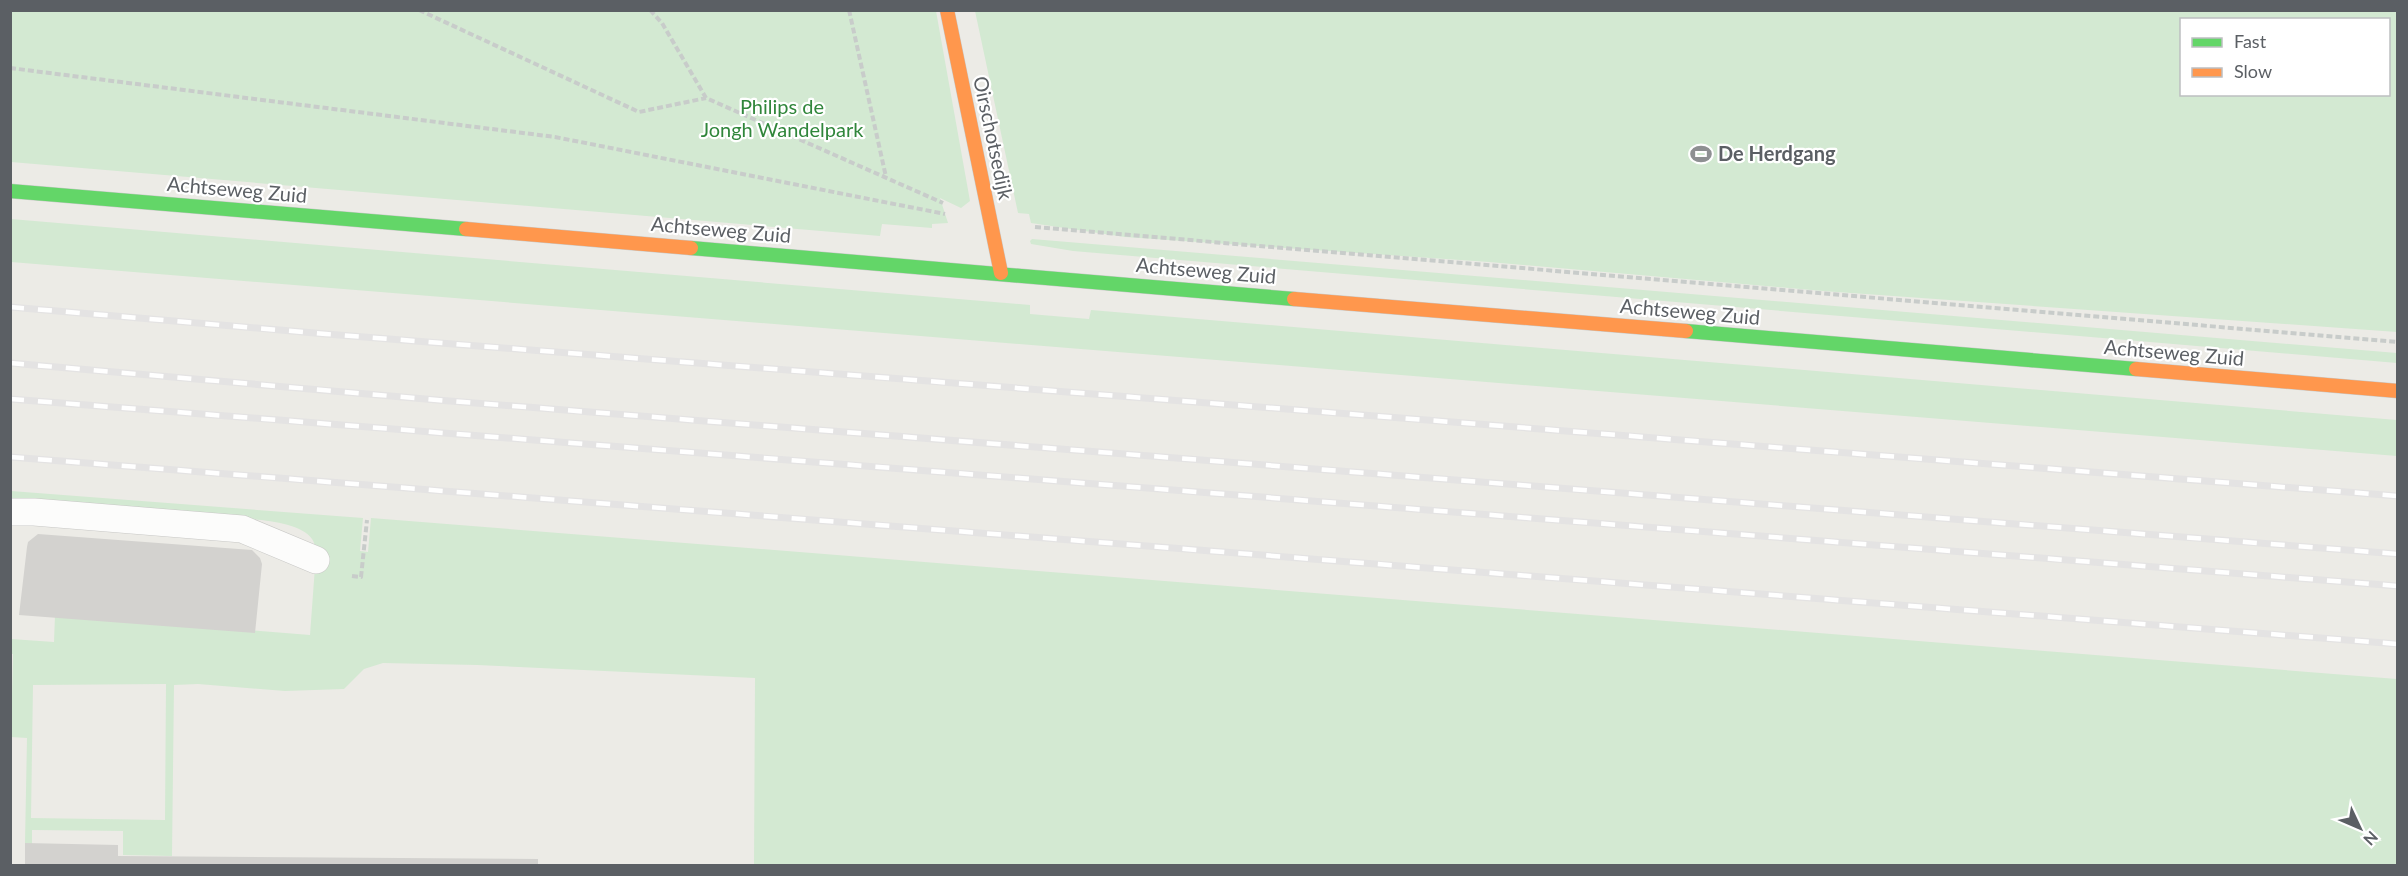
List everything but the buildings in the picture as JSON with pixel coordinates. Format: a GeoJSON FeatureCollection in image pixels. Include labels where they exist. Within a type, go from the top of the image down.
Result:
{"type":"FeatureCollection","features":[{"type":"Feature","properties":{"kind":"street","name":"Oirschotsedijk"},"geometry":{"type":"LineString","coordinates":[[947,10],[1001,273]]}},
{"type":"Feature","properties":{"kind":"street","name":"Achtseweg Zuid"},"geometry":{"type":"LineString","coordinates":[[10,191],[2397,391]]}},
{"type":"Feature","properties":{"kind":"lane"},"geometry":{"type":"LineString","coordinates":[[10,512],[242,529],[316,561]]}},
{"type":"Feature","properties":{"kind":"path"},"geometry":{"type":"LineString","coordinates":[[419,10],[639,112],[706,98],[945,204]]}},
{"type":"Feature","properties":{"kind":"path"},"geometry":{"type":"LineString","coordinates":[[650,10],[662,23],[706,98]]}},
{"type":"Feature","properties":{"kind":"path"},"geometry":{"type":"LineString","coordinates":[[849,10],[886,177]]}},
{"type":"Feature","properties":{"kind":"path"},"geometry":{"type":"LineString","coordinates":[[10,68],[555,137],[948,215]]}},
{"type":"Feature","properties":{"kind":"path","name":"Achtseweg Zuid"},"geometry":{"type":"LineString","coordinates":[[991,224],[2397,342]]}},
{"type":"Feature","properties":{"kind":"path"},"geometry":{"type":"LineString","coordinates":[[364,552],[367,520]]}},
{"type":"Feature","properties":{"kind":"green space","name":"Philips de Jongh Wandelpark"},"geometry":{"type":"Polygon","coordinates":[[[10,11],[936,11],[970,201],[961,208],[940,198],[948,223],[932,224],[932,228],[882,224],[880,236],[11,162],[10,11]]]}},
{"type":"Feature","properties":{"kind":"green space","name":"De Herdgang"},"geometry":{"type":"Polygon","coordinates":[[[975,11],[2397,11],[2397,332],[1823,291],[1489,262],[1125,237],[1031,223],[1029,214],[1018,213],[975,11]]]}},
{"type":"Feature","properties":{"kind":"green space"},"geometry":{"type":"Polygon","coordinates":[[[11,219],[1030,305],[1030,314],[1089,319],[1091,310],[2397,420],[2397,456],[11,262],[11,219]]]}},
{"type":"Feature","properties":{"kind":"green space"},"geometry":{"type":"Polygon","coordinates":[[[1032,239],[2397,353],[2397,363],[1073,251],[1031,244],[1032,239]]]}},
{"type":"Feature","properties":{"kind":"green space"},"geometry":{"type":"Polygon","coordinates":[[[11,491],[363,518],[360,551],[368,552],[371,518],[2397,679],[2397,865],[754,865],[755,678],[383,663],[364,669],[344,689],[285,691],[198,684],[174,685],[172,856],[123,855],[123,831],[32,830],[32,844],[25,843],[27,738],[11,737],[13,654],[11,654],[11,639],[54,642],[55,615],[310,635],[316,553],[313,541],[307,533],[290,525],[270,521],[11,501],[11,491]],[[166,684],[33,685],[31,818],[165,820],[166,684]]]}},
{"type":"Feature","properties":{"kind":"railway"},"geometry":{"type":"LineString","coordinates":[[10,307],[326,334],[2398,496]]}},
{"type":"Feature","properties":{"kind":"railway"},"geometry":{"type":"LineString","coordinates":[[10,363],[437,400],[2398,554]]}},
{"type":"Feature","properties":{"kind":"railway"},"geometry":{"type":"LineString","coordinates":[[10,399],[2398,586]]}},
{"type":"Feature","properties":{"kind":"railway"},"geometry":{"type":"LineString","coordinates":[[10,457],[2398,644]]}},
{"type":"Feature","properties":{"kind":"traffic: fast"},"geometry":{"type":"LineString","coordinates":[[10,191],[466,229]]}},
{"type":"Feature","properties":{"kind":"traffic: fast"},"geometry":{"type":"LineString","coordinates":[[691,248],[1294,299]]}},
{"type":"Feature","properties":{"kind":"traffic: fast"},"geometry":{"type":"LineString","coordinates":[[1686,331],[2136,369]]}},
{"type":"Feature","properties":{"kind":"traffic: slow"},"geometry":{"type":"LineString","coordinates":[[947,10],[1001,273]]}},
{"type":"Feature","properties":{"kind":"traffic: slow"},"geometry":{"type":"LineString","coordinates":[[466,229],[691,248]]}},
{"type":"Feature","properties":{"kind":"traffic: slow"},"geometry":{"type":"LineString","coordinates":[[1294,299],[1686,331]]}},
{"type":"Feature","properties":{"kind":"traffic: slow"},"geometry":{"type":"LineString","coordinates":[[2136,369],[2398,391]]}},
{"type":"Feature","properties":{"kind":"place","name":"De Herdgang"},"geometry":{"type":"Point","coordinates":[1701,154]}}]}
